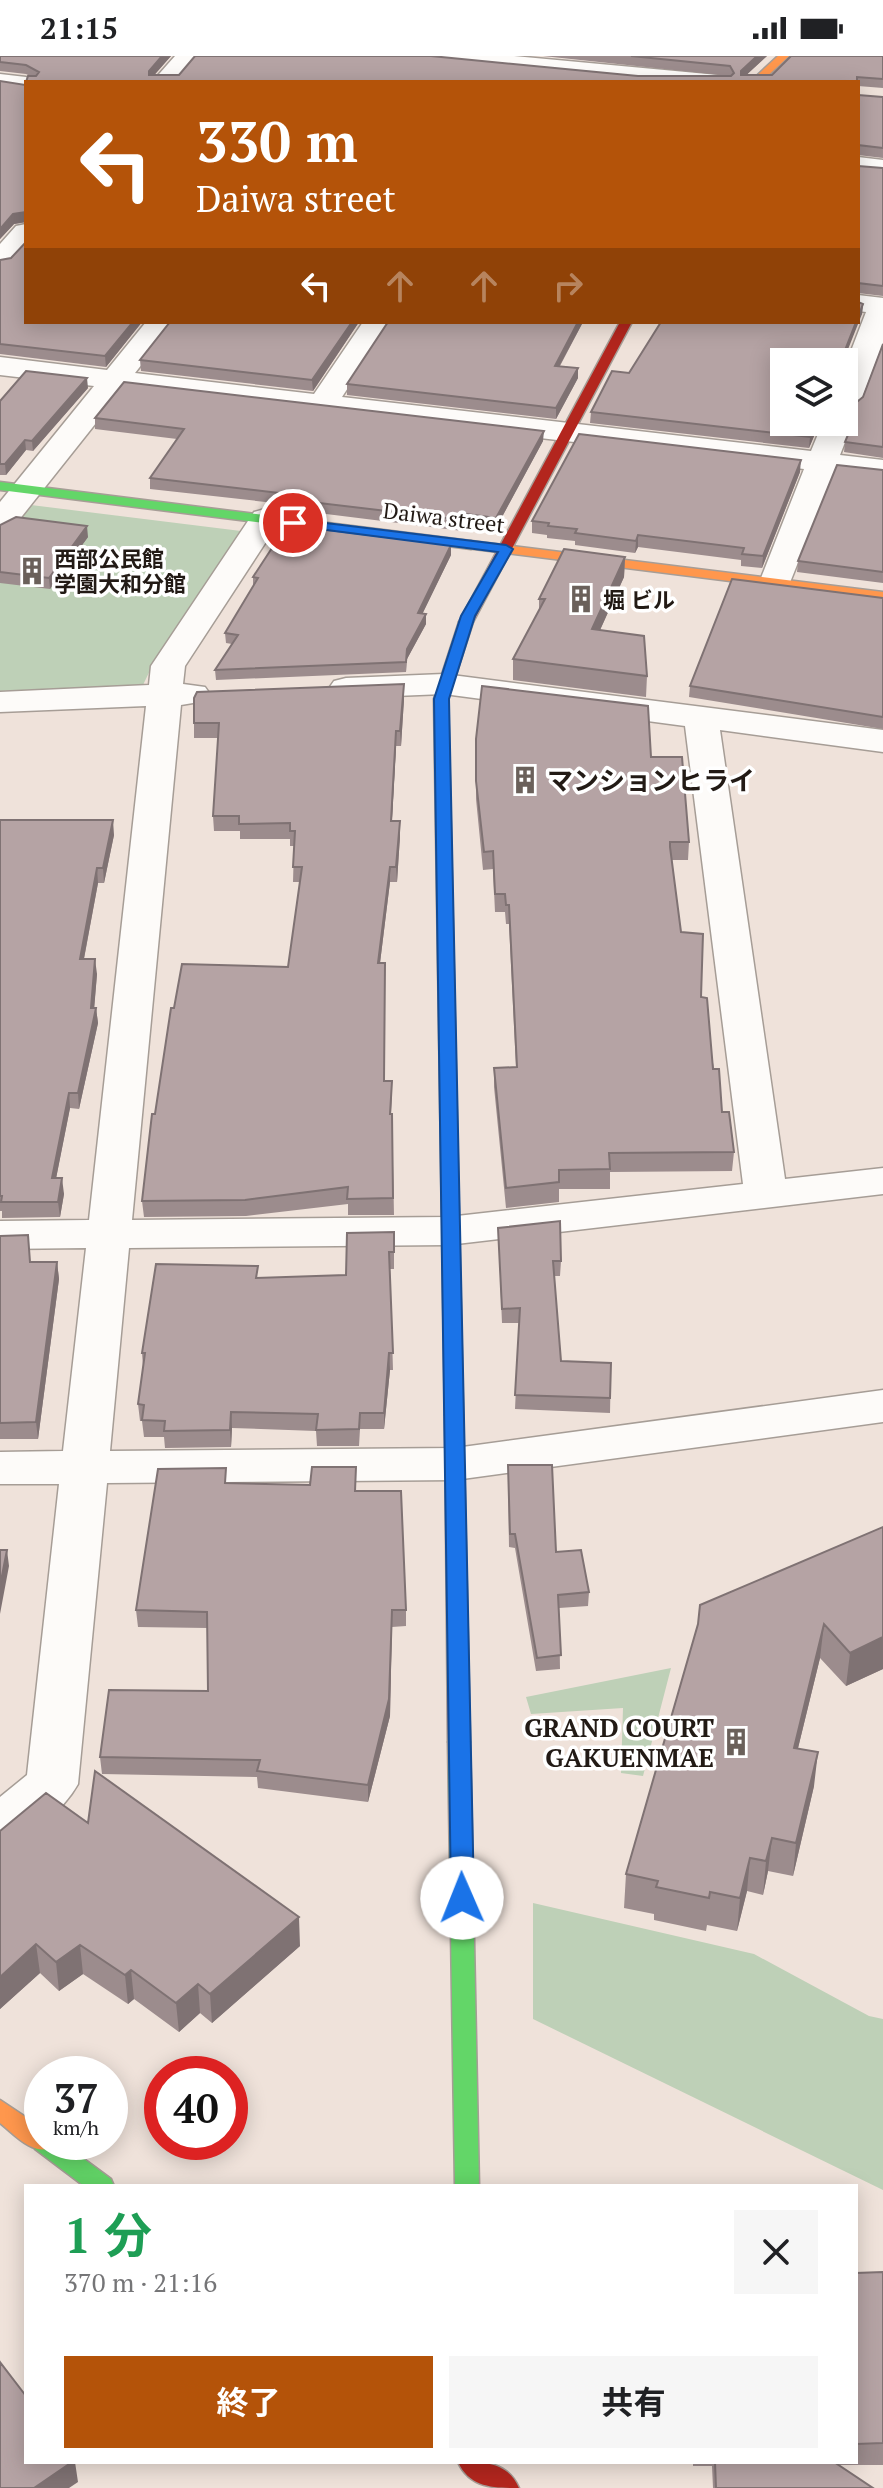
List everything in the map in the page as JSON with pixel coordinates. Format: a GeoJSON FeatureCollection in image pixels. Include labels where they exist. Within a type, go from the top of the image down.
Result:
{"type":"FeatureCollection","features":[{"type":"Feature","properties":{"kind":"street"},"geometry":{"type":"LineString","coordinates":[[166,80],[188,56]]}},
{"type":"Feature","properties":{"kind":"street"},"geometry":{"type":"LineString","coordinates":[[435,56],[553,61],[702,80]]}},
{"type":"Feature","properties":{"kind":"street"},"geometry":{"type":"LineString","coordinates":[[757,80],[784,56]]}},
{"type":"Feature","properties":{"kind":"street"},"geometry":{"type":"LineString","coordinates":[[0,81],[24,84]]}},
{"type":"Feature","properties":{"kind":"street"},"geometry":{"type":"LineString","coordinates":[[860,165],[883,168]]}},
{"type":"Feature","properties":{"kind":"street"},"geometry":{"type":"LineString","coordinates":[[0,260],[22,220]]}},
{"type":"Feature","properties":{"kind":"street"},"geometry":{"type":"LineString","coordinates":[[858,370],[883,306],[860,303]]}},
{"type":"Feature","properties":{"kind":"street"},"geometry":{"type":"LineString","coordinates":[[0,523],[13,488],[114,380],[159,324]]}},
{"type":"Feature","properties":{"kind":"street"},"geometry":{"type":"LineString","coordinates":[[322,404],[376,324]]}},
{"type":"Feature","properties":{"kind":"street"},"geometry":{"type":"LineString","coordinates":[[467,2184],[441,699],[468,616],[625,324]]}},
{"type":"Feature","properties":{"kind":"street"},"geometry":{"type":"LineString","coordinates":[[0,366],[883,469]]}},
{"type":"Feature","properties":{"kind":"street"},"geometry":{"type":"LineString","coordinates":[[775,583],[832,436]]}},
{"type":"Feature","properties":{"kind":"street","name":"Daiwa street"},"geometry":{"type":"LineString","coordinates":[[13,488],[883,596]]}},
{"type":"Feature","properties":{"kind":"street"},"geometry":{"type":"LineString","coordinates":[[0,1827],[52,1784],[168,666],[265,519]]}},
{"type":"Feature","properties":{"kind":"street"},"geometry":{"type":"LineString","coordinates":[[320,689],[444,684],[883,741]]}},
{"type":"Feature","properties":{"kind":"street"},"geometry":{"type":"LineString","coordinates":[[0,702],[227,692]]}},
{"type":"Feature","properties":{"kind":"street"},"geometry":{"type":"LineString","coordinates":[[701,717],[766,1194]]}},
{"type":"Feature","properties":{"kind":"street"},"geometry":{"type":"LineString","coordinates":[[0,1235],[448,1231],[883,1181]]}},
{"type":"Feature","properties":{"kind":"street"},"geometry":{"type":"LineString","coordinates":[[0,1468],[455,1464],[883,1406]]}},
{"type":"Feature","properties":{"kind":"street"},"geometry":{"type":"LineString","coordinates":[[0,2110],[24,2128]]}},
{"type":"Feature","properties":{"kind":"street"},"geometry":{"type":"LineString","coordinates":[[67,2160],[99,2184]]}},
{"type":"Feature","properties":{"kind":"street"},"geometry":{"type":"LineString","coordinates":[[471,2464],[473,2488]]}},
{"type":"Feature","properties":{"kind":"street"},"geometry":{"type":"LineString","coordinates":[[474,2464],[506,2488]]}},
{"type":"Feature","properties":{"kind":"green space"},"geometry":{"type":"Polygon","coordinates":[[[31,505],[241,531],[154,662],[143,685],[0,691],[0,544],[31,505]]]}},
{"type":"Feature","properties":{"kind":"green space"},"geometry":{"type":"Polygon","coordinates":[[[671,1668],[643,1776],[621,1773],[623,1708],[531,1714],[526,1697],[671,1668]]]}},
{"type":"Feature","properties":{"kind":"green space"},"geometry":{"type":"Polygon","coordinates":[[[533,1903],[754,1954],[869,2016],[883,2019],[883,2190],[533,2019],[533,1903]]]}},
{"type":"Feature","properties":{"kind":"building"},"geometry":{"type":"Polygon","coordinates":[[[0,56],[162,56],[149,75],[179,75],[195,56],[431,56],[638,76],[731,76],[734,73],[730,66],[631,56],[757,56],[741,71],[741,75],[772,75],[791,56],[883,56],[883,79],[27,80],[28,76],[36,76],[39,72],[26,65],[0,62],[0,56]]]}},
{"type":"Feature","properties":{"kind":"building"},"geometry":{"type":"Polygon","coordinates":[[[0,81],[24,85],[24,212],[13,214],[0,229],[0,81]]]}},
{"type":"Feature","properties":{"kind":"building"},"geometry":{"type":"Polygon","coordinates":[[[860,95],[883,97],[883,148],[860,145],[860,95]]]}},
{"type":"Feature","properties":{"kind":"building"},"geometry":{"type":"Polygon","coordinates":[[[860,166],[883,168],[883,286],[860,283],[860,166]]]}},
{"type":"Feature","properties":{"kind":"building"},"geometry":{"type":"Polygon","coordinates":[[[24,244],[24,324],[131,324],[105,356],[0,344],[0,260],[11,258],[24,244]]]}},
{"type":"Feature","properties":{"kind":"building"},"geometry":{"type":"Polygon","coordinates":[[[168,324],[351,324],[312,380],[140,360],[168,324]]]}},
{"type":"Feature","properties":{"kind":"building"},"geometry":{"type":"Polygon","coordinates":[[[387,324],[577,324],[555,366],[578,368],[556,408],[347,384],[387,324]]]}},
{"type":"Feature","properties":{"kind":"building"},"geometry":{"type":"Polygon","coordinates":[[[660,324],[855,324],[846,348],[770,348],[770,432],[591,412],[612,371],[629,373],[660,324]]]}},
{"type":"Feature","properties":{"kind":"building"},"geometry":{"type":"Polygon","coordinates":[[[883,344],[883,447],[845,442],[847,436],[858,436],[858,401],[863,397],[883,344]]]}},
{"type":"Feature","properties":{"kind":"building"},"geometry":{"type":"Polygon","coordinates":[[[26,371],[87,378],[32,441],[25,440],[5,464],[0,464],[0,401],[26,371]]]}},
{"type":"Feature","properties":{"kind":"building"},"geometry":{"type":"Polygon","coordinates":[[[124,382],[544,431],[496,518],[467,514],[463,520],[302,501],[305,496],[150,478],[184,429],[95,418],[124,382]]]}},
{"type":"Feature","properties":{"kind":"building"},"geometry":{"type":"Polygon","coordinates":[[[579,434],[801,460],[763,556],[742,554],[744,548],[638,535],[636,541],[575,533],[577,529],[532,521],[579,434]]]}},
{"type":"Feature","properties":{"kind":"building"},"geometry":{"type":"Polygon","coordinates":[[[837,465],[883,470],[883,572],[798,561],[837,465]]]}},
{"type":"Feature","properties":{"kind":"building","name":"西部公民館 学園大和分館"},"geometry":{"type":"Polygon","coordinates":[[[16,517],[87,526],[49,578],[0,572],[0,525],[16,517]]]}},
{"type":"Feature","properties":{"kind":"building"},"geometry":{"type":"Polygon","coordinates":[[[287,525],[451,545],[418,613],[426,614],[407,649],[406,662],[215,670],[238,635],[225,633],[258,578],[253,577],[287,525]]]}},
{"type":"Feature","properties":{"kind":"building"},"geometry":{"type":"Polygon","coordinates":[[[564,549],[625,557],[592,629],[644,636],[647,676],[513,659],[545,599],[539,599],[564,549]]]}},
{"type":"Feature","properties":{"kind":"building"},"geometry":{"type":"Polygon","coordinates":[[[732,579],[883,598],[883,717],[690,686],[732,579]]]}},
{"type":"Feature","properties":{"kind":"building"},"geometry":{"type":"Polygon","coordinates":[[[404,684],[400,731],[396,731],[391,821],[400,821],[396,867],[390,867],[378,963],[385,963],[384,1081],[392,1081],[393,1198],[347,1199],[348,1187],[245,1200],[142,1201],[152,1114],[155,1114],[171,1008],[174,1008],[182,964],[288,967],[302,867],[293,867],[295,831],[290,831],[290,823],[239,824],[239,816],[213,816],[219,723],[194,723],[194,698],[197,692],[404,684]]]}},
{"type":"Feature","properties":{"kind":"building"},"geometry":{"type":"Polygon","coordinates":[[[482,686],[648,706],[651,757],[682,757],[689,842],[670,842],[681,932],[703,934],[701,997],[707,998],[713,1069],[719,1069],[722,1112],[729,1112],[734,1152],[609,1153],[610,1169],[559,1170],[559,1182],[506,1188],[494,1068],[517,1067],[509,905],[506,905],[505,894],[495,894],[493,851],[484,852],[476,781],[476,739],[482,686]]]}},
{"type":"Feature","properties":{"kind":"building"},"geometry":{"type":"Polygon","coordinates":[[[0,820],[113,820],[103,868],[97,868],[80,959],[95,959],[91,1008],[96,1008],[78,1093],[69,1093],[52,1178],[62,1178],[58,1202],[1,1202],[0,1196],[0,820]]]}},
{"type":"Feature","properties":{"kind":"building"},"geometry":{"type":"Polygon","coordinates":[[[560,1221],[561,1261],[553,1261],[561,1361],[611,1363],[610,1398],[515,1395],[520,1308],[502,1309],[498,1228],[560,1221]]]}},
{"type":"Feature","properties":{"kind":"building"},"geometry":{"type":"Polygon","coordinates":[[[394,1232],[394,1252],[389,1252],[393,1353],[389,1353],[384,1413],[360,1413],[359,1429],[316,1430],[318,1414],[231,1412],[230,1430],[164,1431],[165,1421],[142,1420],[144,1405],[138,1404],[145,1353],[142,1353],[156,1264],[258,1266],[256,1278],[346,1275],[347,1233],[394,1232]]]}},
{"type":"Feature","properties":{"kind":"building"},"geometry":{"type":"Polygon","coordinates":[[[28,1235],[30,1262],[57,1262],[36,1422],[0,1423],[0,1236],[28,1235]]]}},
{"type":"Feature","properties":{"kind":"building"},"geometry":{"type":"Polygon","coordinates":[[[508,1465],[552,1465],[556,1552],[581,1550],[589,1592],[558,1595],[561,1655],[537,1658],[515,1534],[510,1534],[508,1465]]]}},
{"type":"Feature","properties":{"kind":"building"},"geometry":{"type":"Polygon","coordinates":[[[312,1467],[356,1467],[355,1491],[401,1491],[406,1610],[392,1610],[389,1699],[368,1785],[257,1771],[260,1760],[100,1757],[109,1690],[208,1691],[207,1612],[136,1610],[158,1469],[226,1468],[225,1483],[310,1485],[312,1467]]]}},
{"type":"Feature","properties":{"kind":"building","name":"GRAND COURT GAKUENMAE"},"geometry":{"type":"Polygon","coordinates":[[[883,1527],[883,1637],[850,1653],[824,1624],[794,1748],[818,1752],[796,1843],[772,1838],[766,1861],[750,1858],[740,1898],[710,1892],[709,1898],[656,1887],[658,1881],[626,1874],[698,1624],[700,1605],[883,1527]]]}},
{"type":"Feature","properties":{"kind":"building"},"geometry":{"type":"Polygon","coordinates":[[[0,1550],[7,1550],[0,1586],[0,1550]]]}},
{"type":"Feature","properties":{"kind":"building"},"geometry":{"type":"Polygon","coordinates":[[[95,1771],[299,1917],[210,1994],[198,1984],[176,2003],[131,1970],[125,1975],[80,1945],[56,1962],[36,1944],[0,1977],[0,1831],[46,1793],[88,1823],[95,1771]]]}},
{"type":"Feature","properties":{"kind":"building"},"geometry":{"type":"Polygon","coordinates":[[[883,2272],[883,2443],[858,2444],[858,2273],[883,2272]]]}},
{"type":"Feature","properties":{"kind":"building"},"geometry":{"type":"Polygon","coordinates":[[[0,2362],[24,2393],[24,2464],[69,2464],[34,2488],[0,2488],[0,2362]]]}},
{"type":"Feature","properties":{"kind":"building"},"geometry":{"type":"Polygon","coordinates":[[[715,2464],[837,2464],[873,2488],[716,2488],[715,2464]]]}},
{"type":"Feature","properties":{"kind":"traffic: fast"},"geometry":{"type":"LineString","coordinates":[[0,486],[471,545]]}},
{"type":"Feature","properties":{"kind":"traffic: fast"},"geometry":{"type":"LineString","coordinates":[[454,1415],[441,699],[466,622]]}},
{"type":"Feature","properties":{"kind":"traffic: fast"},"geometry":{"type":"LineString","coordinates":[[459,1742],[467,2184]]}},
{"type":"Feature","properties":{"kind":"traffic: fast"},"geometry":{"type":"LineString","coordinates":[[67,2160],[99,2184]]}},
{"type":"Feature","properties":{"kind":"traffic: slow"},"geometry":{"type":"LineString","coordinates":[[757,80],[784,56]]}},
{"type":"Feature","properties":{"kind":"traffic: slow"},"geometry":{"type":"LineString","coordinates":[[471,545],[883,596]]}},
{"type":"Feature","properties":{"kind":"traffic: slow"},"geometry":{"type":"LineString","coordinates":[[0,2110],[24,2128]]}},
{"type":"Feature","properties":{"kind":"traffic: jam"},"geometry":{"type":"LineString","coordinates":[[466,622],[625,324]]}},
{"type":"Feature","properties":{"kind":"traffic: jam"},"geometry":{"type":"LineString","coordinates":[[454,1415],[459,1742]]}},
{"type":"Feature","properties":{"kind":"traffic: jam"},"geometry":{"type":"LineString","coordinates":[[474,2464],[506,2488]]}},
{"type":"Feature","properties":{"kind":"place","name":"西部公民館 学園大和分館"},"geometry":{"type":"Point","coordinates":[32,571]}},
{"type":"Feature","properties":{"kind":"place","name":"堀 ビル"},"geometry":{"type":"Point","coordinates":[581,599]}},
{"type":"Feature","properties":{"kind":"place","name":"マンションヒライ"},"geometry":{"type":"Point","coordinates":[525,780]}},
{"type":"Feature","properties":{"kind":"place","name":"GRAND COURT GAKUENMAE"},"geometry":{"type":"Point","coordinates":[736,1742]}},
{"type":"Feature","properties":{"kind":"route"},"geometry":{"type":"LineString","coordinates":[[293,523],[506,549],[468,616],[441,699],[462,1898]]}}]}
